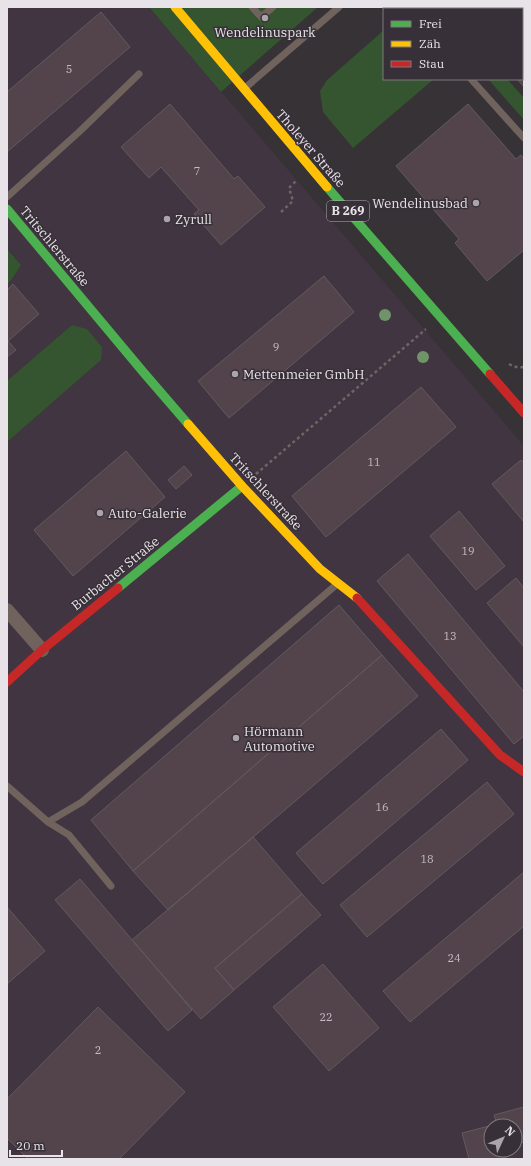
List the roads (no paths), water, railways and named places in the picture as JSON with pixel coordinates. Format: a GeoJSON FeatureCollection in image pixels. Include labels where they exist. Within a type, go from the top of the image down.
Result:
{"type":"FeatureCollection","features":[{"type":"Feature","properties":{"kind":"street","name":"Tholeyer Straße"},"geometry":{"type":"LineString","coordinates":[[174,7],[440,317],[522,406]]}},
{"type":"Feature","properties":{"kind":"street","name":"Tritschlerstraße"},"geometry":{"type":"LineString","coordinates":[[7,209],[144,373],[242,486],[320,569],[356,596],[500,755],[524,772]]}},
{"type":"Feature","properties":{"kind":"street","name":"Burbacher Straße"},"geometry":{"type":"LineString","coordinates":[[7,682],[42,650],[242,486]]}},
{"type":"Feature","properties":{"kind":"street"},"geometry":{"type":"LineString","coordinates":[[7,610],[42,650]]}},
{"type":"Feature","properties":{"kind":"lane"},"geometry":{"type":"LineString","coordinates":[[252,7],[261,17],[273,7]]}},
{"type":"Feature","properties":{"kind":"lane"},"geometry":{"type":"LineString","coordinates":[[244,89],[339,7]]}},
{"type":"Feature","properties":{"kind":"lane"},"geometry":{"type":"LineString","coordinates":[[7,197],[79,132],[139,74]]}},
{"type":"Feature","properties":{"kind":"lane"},"geometry":{"type":"LineString","coordinates":[[473,80],[524,138]]}},
{"type":"Feature","properties":{"kind":"lane"},"geometry":{"type":"LineString","coordinates":[[48,822],[82,802],[339,583]]}},
{"type":"Feature","properties":{"kind":"lane"},"geometry":{"type":"LineString","coordinates":[[7,786],[48,822],[68,835],[111,886]]}},
{"type":"Feature","properties":{"kind":"place","name":"Wendelinuspark"},"geometry":{"type":"Point","coordinates":[265,18]}},
{"type":"Feature","properties":{"kind":"place","name":"Wendelinusbad"},"geometry":{"type":"Point","coordinates":[476,203]}},
{"type":"Feature","properties":{"kind":"place","name":"Zyrull"},"geometry":{"type":"Point","coordinates":[167,219]}},
{"type":"Feature","properties":{"kind":"place","name":"Mettenmeier GmbH"},"geometry":{"type":"Point","coordinates":[235,374]}},
{"type":"Feature","properties":{"kind":"place","name":"Auto-Galerie"},"geometry":{"type":"Point","coordinates":[100,513]}},
{"type":"Feature","properties":{"kind":"place","name":"Hörmann Automotive"},"geometry":{"type":"Point","coordinates":[236,738]}}]}
